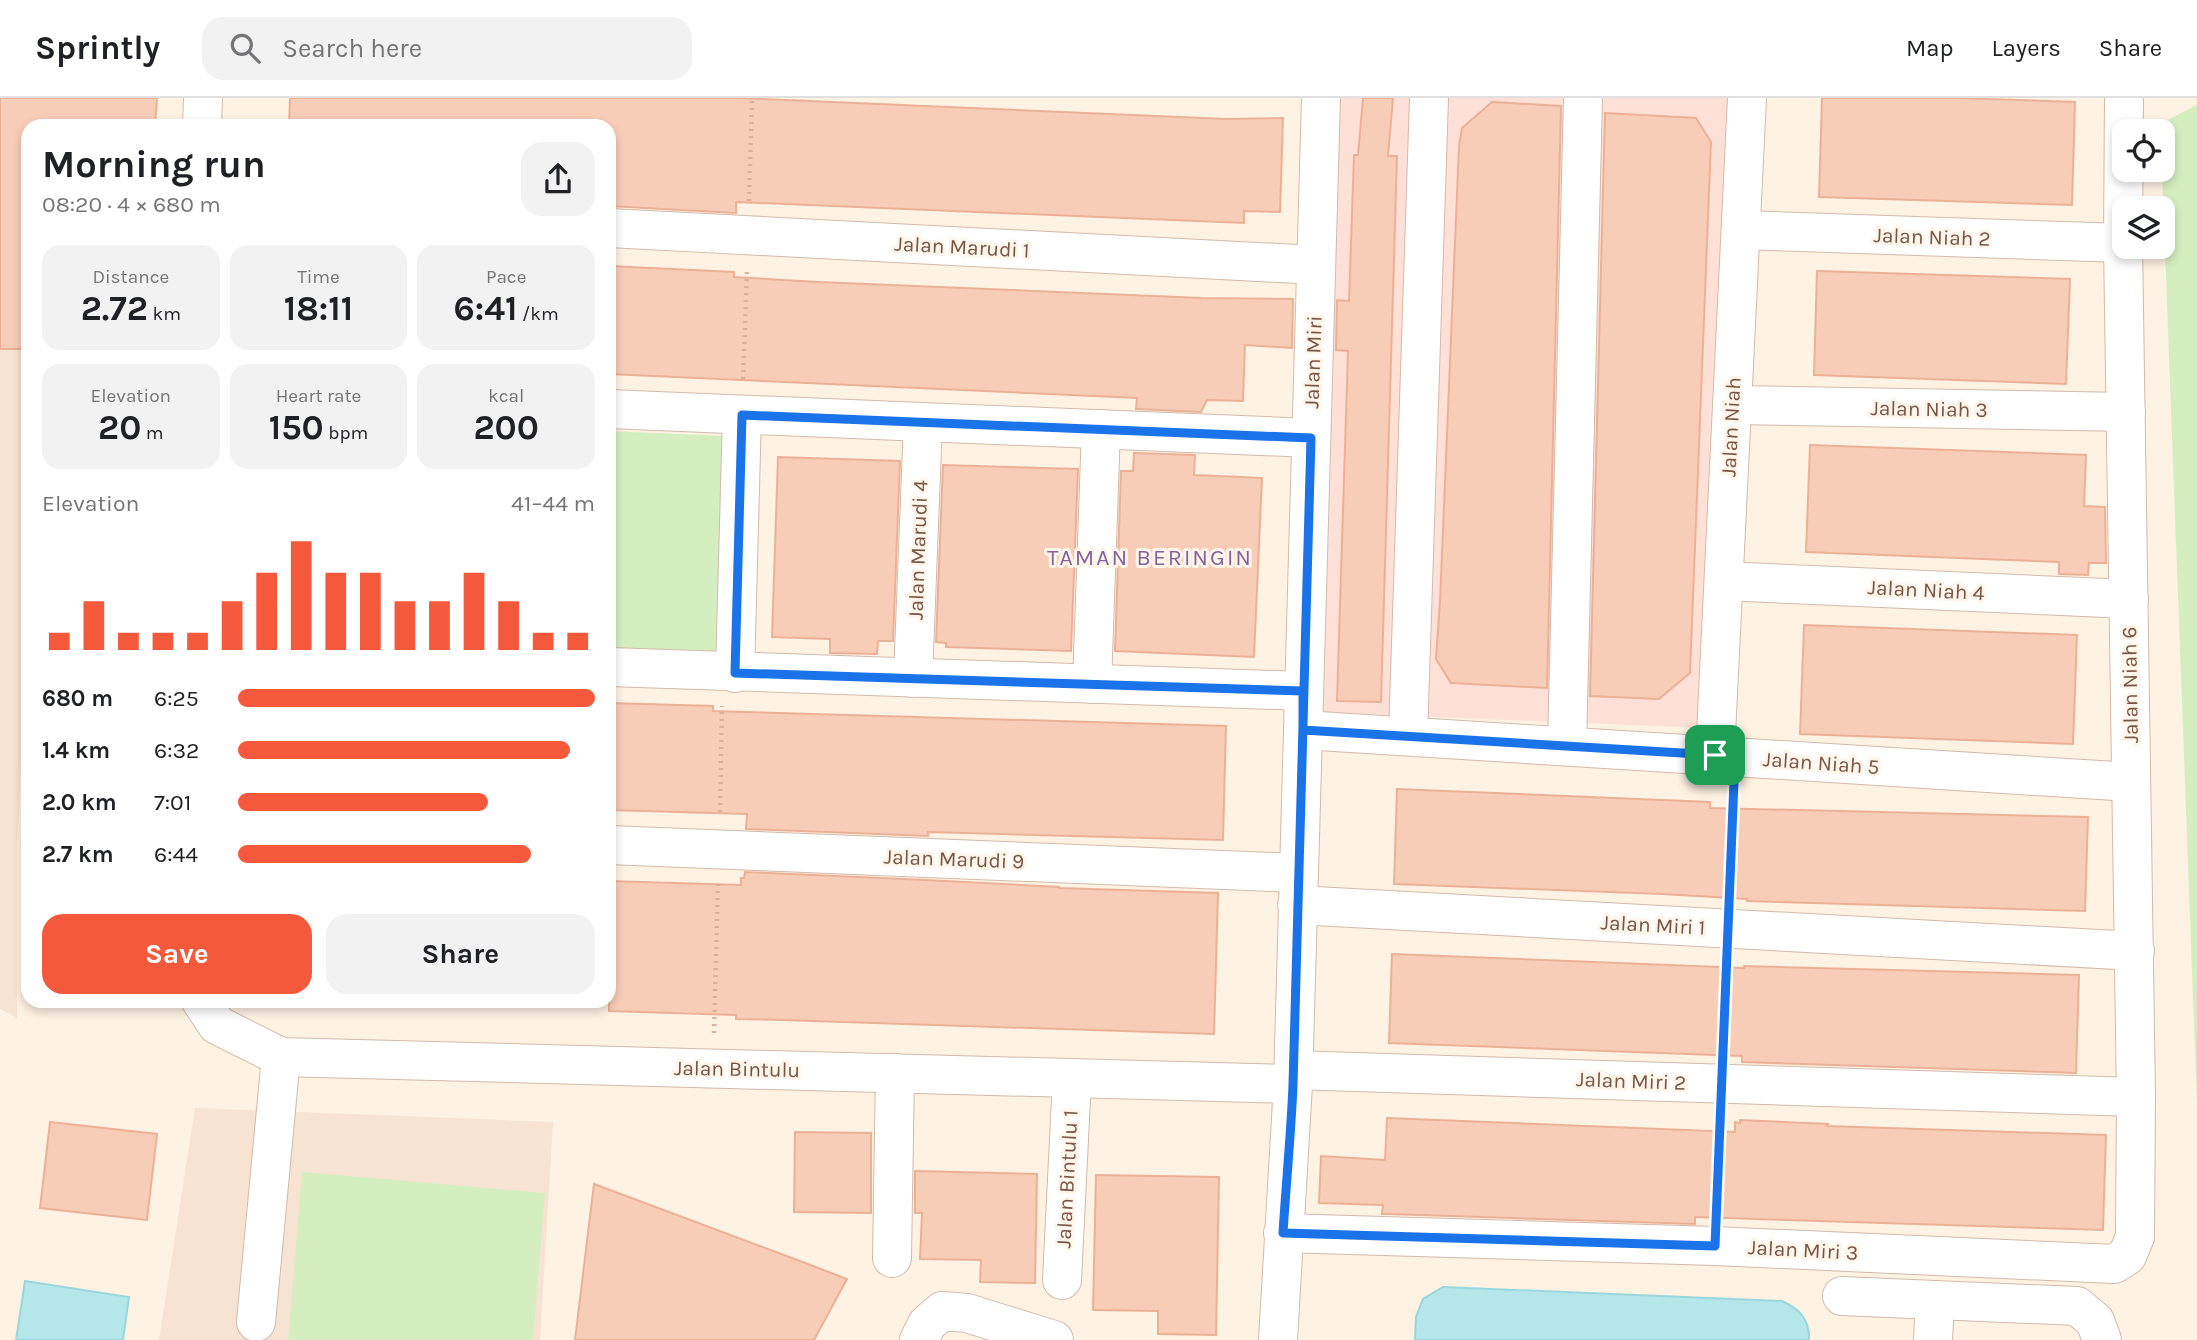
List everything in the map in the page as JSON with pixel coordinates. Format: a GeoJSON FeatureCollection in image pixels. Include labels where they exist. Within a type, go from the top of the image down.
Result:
{"type":"FeatureCollection","features":[{"type":"Feature","properties":{"kind":"street"},"geometry":{"type":"LineString","coordinates":[[202,119],[203,98]]}},
{"type":"Feature","properties":{"kind":"street","name":"Jalan Miri"},"geometry":{"type":"LineString","coordinates":[[1278,1340],[1293,1077],[1321,98]]}},
{"type":"Feature","properties":{"kind":"street"},"geometry":{"type":"LineString","coordinates":[[1408,736],[1429,98]]}},
{"type":"Feature","properties":{"kind":"street"},"geometry":{"type":"LineString","coordinates":[[1567,746],[1583,98]]}},
{"type":"Feature","properties":{"kind":"street","name":"Jalan Niah"},"geometry":{"type":"LineString","coordinates":[[1725,756],[1724,581],[1747,98]]}},
{"type":"Feature","properties":{"kind":"street","name":"Jalan Niah 6"},"geometry":{"type":"LineString","coordinates":[[2123,98],[2123,196]]}},
{"type":"Feature","properties":{"kind":"street","name":"Jalan Marudi 1"},"geometry":{"type":"LineString","coordinates":[[616,228],[1316,265]]}},
{"type":"Feature","properties":{"kind":"street","name":"Jalan Niah 2"},"geometry":{"type":"LineString","coordinates":[[1741,230],[2112,243]]}},
{"type":"Feature","properties":{"kind":"street","name":"Jalan Niah 6"},"geometry":{"type":"LineString","coordinates":[[2114,1264],[2127,1256],[2135,1237],[2135,951],[2123,259]]}},
{"type":"Feature","properties":{"kind":"street","name":"Jalan Niah 3"},"geometry":{"type":"LineString","coordinates":[[1732,405],[2126,412]]}},
{"type":"Feature","properties":{"kind":"street"},"geometry":{"type":"LineString","coordinates":[[616,410],[1311,438]]}},
{"type":"Feature","properties":{"kind":"street"},"geometry":{"type":"LineString","coordinates":[[735,673],[742,415]]}},
{"type":"Feature","properties":{"kind":"street","name":"Jalan Marudi 4"},"geometry":{"type":"LineString","coordinates":[[913,678],[923,422]]}},
{"type":"Feature","properties":{"kind":"street"},"geometry":{"type":"LineString","coordinates":[[1092,684],[1101,429]]}},
{"type":"Feature","properties":{"kind":"street","name":"Jalan Niah 4"},"geometry":{"type":"LineString","coordinates":[[1724,581],[2129,599]]}},
{"type":"Feature","properties":{"kind":"street"},"geometry":{"type":"LineString","coordinates":[[616,667],[1303,691]]}},
{"type":"Feature","properties":{"kind":"street","name":"Jalan Niah 5"},"geometry":{"type":"LineString","coordinates":[[1303,730],[2131,782]]}},
{"type":"Feature","properties":{"kind":"street","name":"Jalan Marudi 9"},"geometry":{"type":"LineString","coordinates":[[616,845],[1298,889]]}},
{"type":"Feature","properties":{"kind":"street","name":"Jalan Miri 1"},"geometry":{"type":"LineString","coordinates":[[1298,889],[1728,929],[2135,951]]}},
{"type":"Feature","properties":{"kind":"street","name":"Jalan Bintulu"},"geometry":{"type":"LineString","coordinates":[[206,1008],[217,1025],[281,1057],[1072,1079],[1293,1077]]}},
{"type":"Feature","properties":{"kind":"street"},"geometry":{"type":"LineString","coordinates":[[256,1322],[281,1057]]}},
{"type":"Feature","properties":{"kind":"street"},"geometry":{"type":"LineString","coordinates":[[892,1258],[895,1073]]}},
{"type":"Feature","properties":{"kind":"street","name":"Jalan Miri 2"},"geometry":{"type":"LineString","coordinates":[[1293,1077],[1721,1084],[2136,1097]]}},
{"type":"Feature","properties":{"kind":"street","name":"Jalan Bintulu 1"},"geometry":{"type":"LineString","coordinates":[[1062,1280],[1072,1079]]}},
{"type":"Feature","properties":{"kind":"street","name":"Jalan Miri 3"},"geometry":{"type":"LineString","coordinates":[[1283,1233],[1715,1246],[2114,1264]]}},
{"type":"Feature","properties":{"kind":"street"},"geometry":{"type":"LineString","coordinates":[[1842,1296],[2077,1306],[2095,1321],[2102,1340]]}},
{"type":"Feature","properties":{"kind":"street"},"geometry":{"type":"LineString","coordinates":[[1933,1340],[1935,1300]]}},
{"type":"Feature","properties":{"kind":"street"},"geometry":{"type":"LineString","coordinates":[[918,1340],[927,1324],[942,1311],[967,1313],[1054,1340]]}},
{"type":"Feature","properties":{"kind":"path"},"geometry":{"type":"LineString","coordinates":[[1715,1246],[1728,929],[1725,756]]}},
{"type":"Feature","properties":{"kind":"shaded area"},"geometry":{"type":"Polygon","coordinates":[[[0,98],[21,119],[21,760],[17,850],[17,1018],[0,1009],[0,98]]]}},
{"type":"Feature","properties":{"kind":"shaded area"},"geometry":{"type":"Polygon","coordinates":[[[1331,98],[1730,98],[1703,728],[1317,712],[1331,98]]]}},
{"type":"Feature","properties":{"kind":"shaded area"},"geometry":{"type":"Polygon","coordinates":[[[195,1108],[553,1122],[540,1340],[159,1340],[195,1108]]]}},
{"type":"Feature","properties":{"kind":"green space"},"geometry":{"type":"Polygon","coordinates":[[[2197,105],[2197,1104],[2165,259],[2175,259],[2175,196],[2163,196],[2162,182],[2175,182],[2175,119],[2169,119],[2197,105]]]}},
{"type":"Feature","properties":{"kind":"green space"},"geometry":{"type":"Polygon","coordinates":[[[616,431],[726,436],[715,656],[616,650],[616,431]]]}},
{"type":"Feature","properties":{"kind":"green space"},"geometry":{"type":"Polygon","coordinates":[[[302,1172],[545,1193],[533,1340],[288,1340],[302,1172]]]}},
{"type":"Feature","properties":{"kind":"water"},"geometry":{"type":"Polygon","coordinates":[[[25,1281],[129,1297],[123,1340],[16,1340],[25,1281]]]}},
{"type":"Feature","properties":{"kind":"water"},"geometry":{"type":"Polygon","coordinates":[[[1443,1287],[1782,1301],[1803,1316],[1808,1327],[1809,1340],[1415,1340],[1416,1317],[1423,1299],[1443,1287]]]}},
{"type":"Feature","properties":{"kind":"building"},"geometry":{"type":"Polygon","coordinates":[[[0,98],[157,98],[156,119],[21,119],[21,349],[0,349],[0,98]]]}},
{"type":"Feature","properties":{"kind":"building"},"geometry":{"type":"Polygon","coordinates":[[[290,98],[739,98],[1226,119],[1283,118],[1280,212],[1244,211],[1244,223],[736,202],[736,213],[616,206],[616,119],[289,119],[290,98]]]}},
{"type":"Feature","properties":{"kind":"building"},"geometry":{"type":"Polygon","coordinates":[[[1363,98],[1393,98],[1388,156],[1397,156],[1381,702],[1337,701],[1348,351],[1336,350],[1337,300],[1349,301],[1354,155],[1358,155],[1363,98]]]}},
{"type":"Feature","properties":{"kind":"building"},"geometry":{"type":"Polygon","coordinates":[[[1822,98],[1957,98],[2075,102],[2072,205],[1819,197],[1822,98]]]}},
{"type":"Feature","properties":{"kind":"building"},"geometry":{"type":"Polygon","coordinates":[[[1492,102],[1561,106],[1547,688],[1451,683],[1436,659],[1459,146],[1462,128],[1492,102]]]}},
{"type":"Feature","properties":{"kind":"building"},"geometry":{"type":"Polygon","coordinates":[[[1605,113],[1696,118],[1711,142],[1690,673],[1659,699],[1590,696],[1605,113]]]}},
{"type":"Feature","properties":{"kind":"building"},"geometry":{"type":"Polygon","coordinates":[[[616,266],[734,272],[734,277],[818,282],[1202,298],[1293,299],[1292,348],[1245,345],[1243,401],[1207,400],[1201,412],[1136,409],[1137,398],[616,374],[616,266]]]}},
{"type":"Feature","properties":{"kind":"building"},"geometry":{"type":"Polygon","coordinates":[[[1817,271],[2070,279],[2066,384],[1814,375],[1817,271]]]}},
{"type":"Feature","properties":{"kind":"building"},"geometry":{"type":"Polygon","coordinates":[[[1810,445],[2086,455],[2084,506],[2105,507],[2106,563],[2089,563],[2088,575],[2059,574],[2059,562],[1806,552],[1810,445]]]}},
{"type":"Feature","properties":{"kind":"building"},"geometry":{"type":"Polygon","coordinates":[[[1134,453],[1195,455],[1194,475],[1262,478],[1254,657],[1115,651],[1121,471],[1133,471],[1134,453]]]}},
{"type":"Feature","properties":{"kind":"building"},"geometry":{"type":"Polygon","coordinates":[[[778,457],[900,461],[893,641],[878,641],[877,654],[830,653],[830,639],[772,637],[778,457]]]}},
{"type":"Feature","properties":{"kind":"building"},"geometry":{"type":"Polygon","coordinates":[[[943,465],[1078,469],[1071,651],[946,647],[946,643],[936,642],[943,465]]]}},
{"type":"Feature","properties":{"kind":"building"},"geometry":{"type":"Polygon","coordinates":[[[1804,625],[2077,635],[2073,744],[1800,734],[1804,625]]]}},
{"type":"Feature","properties":{"kind":"building"},"geometry":{"type":"Polygon","coordinates":[[[616,703],[713,706],[713,711],[1226,726],[1223,840],[928,832],[928,836],[746,829],[747,814],[616,810],[616,703]]]}},
{"type":"Feature","properties":{"kind":"building"},"geometry":{"type":"Polygon","coordinates":[[[1397,789],[1710,802],[1710,808],[2088,817],[2085,911],[1747,901],[1662,894],[1394,884],[1397,789]]]}},
{"type":"Feature","properties":{"kind":"building"},"geometry":{"type":"Polygon","coordinates":[[[745,872],[1218,893],[1214,1034],[736,1019],[736,1015],[609,1011],[609,1008],[616,1008],[616,881],[741,885],[741,878],[744,878],[745,872]]]}},
{"type":"Feature","properties":{"kind":"building"},"geometry":{"type":"Polygon","coordinates":[[[1392,954],[1744,968],[2079,975],[2076,1073],[1742,1062],[1742,1056],[1389,1043],[1392,954]]]}},
{"type":"Feature","properties":{"kind":"building"},"geometry":{"type":"Polygon","coordinates":[[[1387,1118],[1735,1132],[1735,1122],[1740,1123],[1740,1120],[1828,1124],[1827,1126],[2106,1135],[2103,1230],[1695,1217],[1695,1224],[1382,1214],[1383,1205],[1319,1203],[1321,1156],[1385,1160],[1387,1118]]]}},
{"type":"Feature","properties":{"kind":"building"},"geometry":{"type":"Polygon","coordinates":[[[50,1122],[157,1134],[147,1220],[40,1208],[50,1122]]]}},
{"type":"Feature","properties":{"kind":"building"},"geometry":{"type":"Polygon","coordinates":[[[795,1132],[871,1133],[871,1213],[794,1212],[795,1132]]]}},
{"type":"Feature","properties":{"kind":"building"},"geometry":{"type":"Polygon","coordinates":[[[915,1171],[1037,1174],[1035,1283],[980,1282],[981,1260],[920,1259],[922,1213],[915,1213],[915,1171]]]}},
{"type":"Feature","properties":{"kind":"building"},"geometry":{"type":"Polygon","coordinates":[[[1096,1175],[1219,1177],[1216,1335],[1158,1334],[1158,1311],[1093,1310],[1096,1175]]]}},
{"type":"Feature","properties":{"kind":"building"},"geometry":{"type":"Polygon","coordinates":[[[594,1184],[847,1279],[814,1340],[575,1340],[594,1184]]]}},
{"type":"Feature","properties":{"kind":"district","name":"TAMAN BERINGIN"},"geometry":{"type":"Point","coordinates":[1150,557]}},
{"type":"Feature","properties":{"kind":"route"},"geometry":{"type":"LineString","coordinates":[[1715,755],[1303,730],[1303,691],[735,673],[742,415],[1311,438],[1303,691],[1293,1084],[1283,1233],[1715,1246],[1735,757],[1715,755]]}}]}
